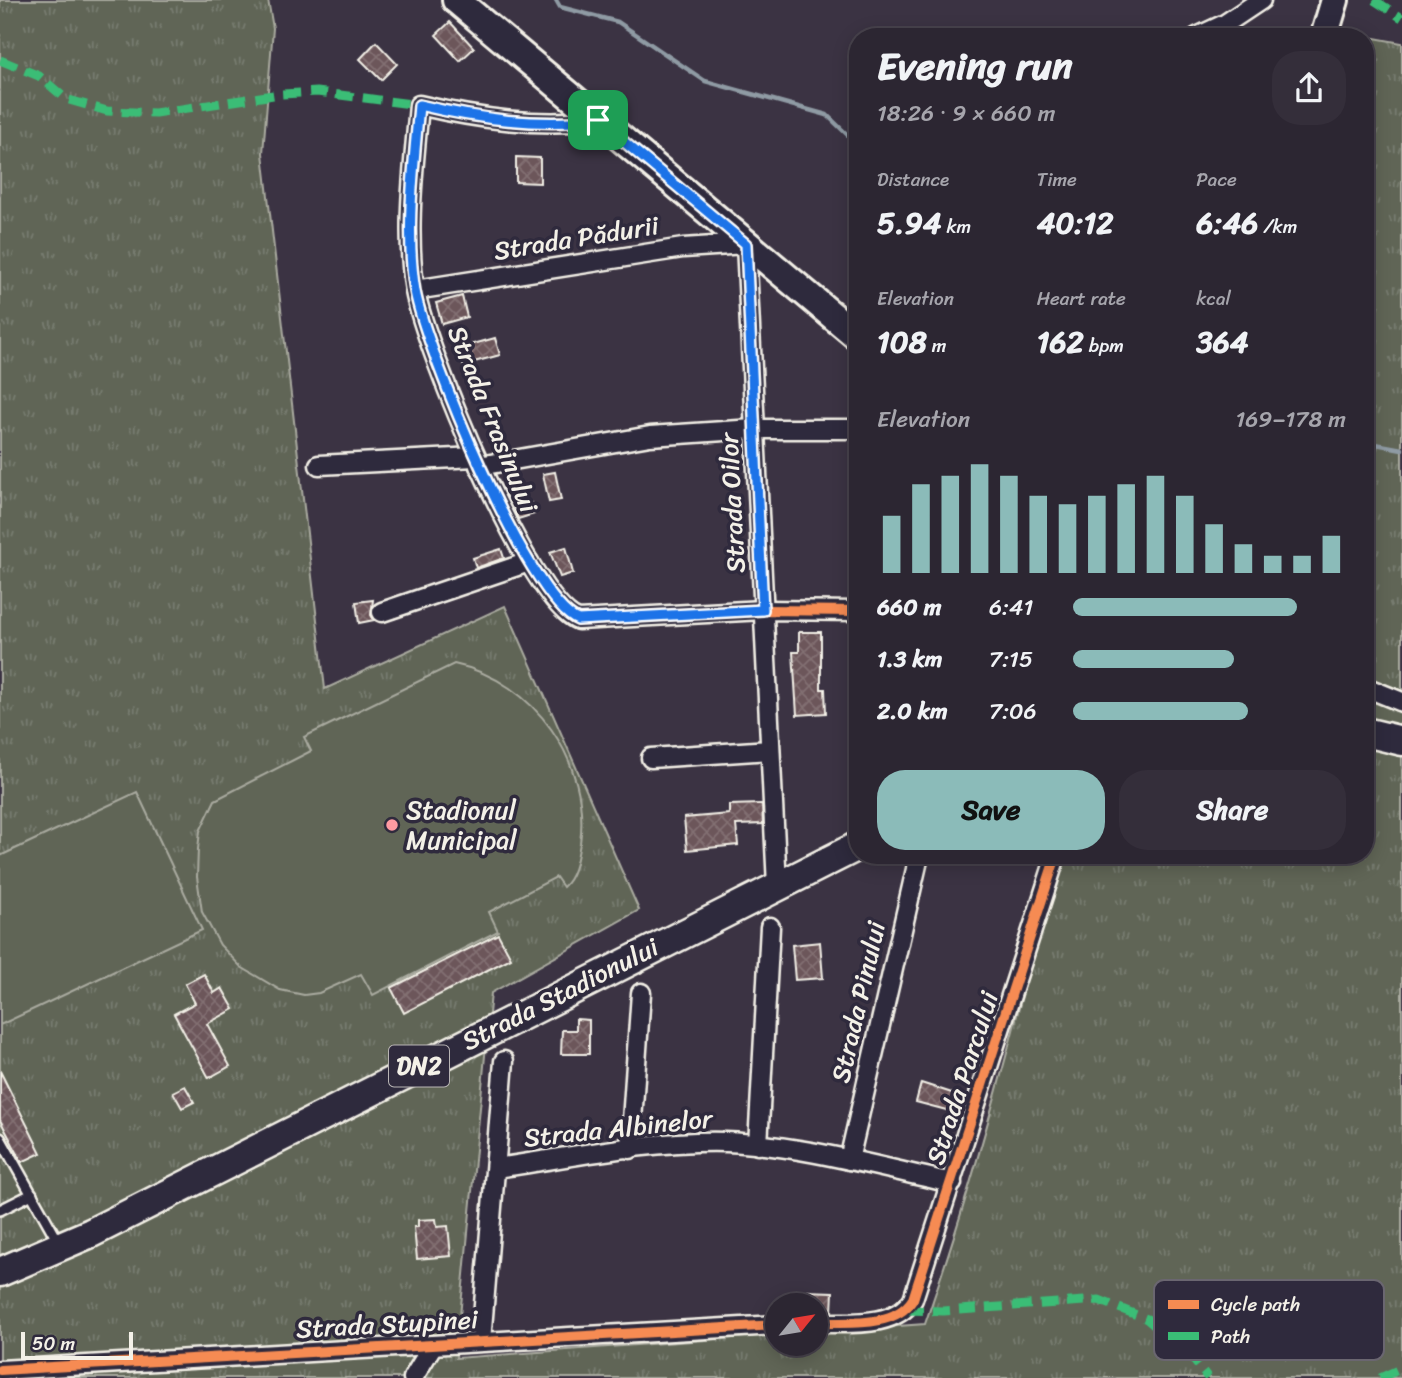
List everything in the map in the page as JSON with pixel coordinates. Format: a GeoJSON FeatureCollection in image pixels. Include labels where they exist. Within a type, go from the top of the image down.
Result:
{"type":"FeatureCollection","features":[{"type":"Feature","properties":{"kind":"main road"},"geometry":{"type":"LineString","coordinates":[[456,0],[849,330]]}},
{"type":"Feature","properties":{"kind":"main road"},"geometry":{"type":"LineString","coordinates":[[1327,28],[1335,0]]}},
{"type":"Feature","properties":{"kind":"main road"},"geometry":{"type":"LineString","coordinates":[[1374,734],[1402,741]]}},
{"type":"Feature","properties":{"kind":"main road","name":"Strada Stadionului"},"geometry":{"type":"LineString","coordinates":[[0,1272],[61,1248],[849,850]]}},
{"type":"Feature","properties":{"kind":"street"},"geometry":{"type":"LineString","coordinates":[[1216,28],[1261,0]]}},
{"type":"Feature","properties":{"kind":"street","name":"Strada Frasinului"},"geometry":{"type":"LineString","coordinates":[[598,120],[547,124],[467,116],[419,105],[412,189],[415,289],[477,462],[529,562],[562,607],[578,620],[763,610],[849,611]]}},
{"type":"Feature","properties":{"kind":"street","name":"Strada Pădurii"},"geometry":{"type":"LineString","coordinates":[[415,289],[682,248],[746,244]]}},
{"type":"Feature","properties":{"kind":"street","name":"Strada Oilor"},"geometry":{"type":"LineString","coordinates":[[746,244],[777,886]]}},
{"type":"Feature","properties":{"kind":"street"},"geometry":{"type":"LineString","coordinates":[[319,466],[477,462],[617,440],[754,429],[849,429]]}},
{"type":"Feature","properties":{"kind":"street"},"geometry":{"type":"LineString","coordinates":[[383,612],[529,562]]}},
{"type":"Feature","properties":{"kind":"street"},"geometry":{"type":"LineString","coordinates":[[1374,691],[1402,702]]}},
{"type":"Feature","properties":{"kind":"street"},"geometry":{"type":"LineString","coordinates":[[651,758],[770,750]]}},
{"type":"Feature","properties":{"kind":"street","name":"Strada Pinului"},"geometry":{"type":"LineString","coordinates":[[849,1160],[917,864]]}},
{"type":"Feature","properties":{"kind":"street","name":"Strada Parcului"},"geometry":{"type":"LineString","coordinates":[[828,1322],[880,1320],[905,1310],[916,1291],[1053,864]]}},
{"type":"Feature","properties":{"kind":"street"},"geometry":{"type":"LineString","coordinates":[[758,1145],[770,927]]}},
{"type":"Feature","properties":{"kind":"street"},"geometry":{"type":"LineString","coordinates":[[630,1149],[641,993]]}},
{"type":"Feature","properties":{"kind":"street","name":"Strada Stupinei"},"geometry":{"type":"LineString","coordinates":[[481,1341],[504,1061]]}},
{"type":"Feature","properties":{"kind":"street","name":"Strada Albinelor"},"geometry":{"type":"LineString","coordinates":[[496,1168],[630,1149],[696,1143],[758,1145],[849,1160],[952,1183]]}},
{"type":"Feature","properties":{"kind":"street","name":"Strada Stupinei"},"geometry":{"type":"LineString","coordinates":[[0,1370],[765,1326]]}},
{"type":"Feature","properties":{"kind":"street"},"geometry":{"type":"LineString","coordinates":[[413,1378],[433,1345]]}},
{"type":"Feature","properties":{"kind":"lane"},"geometry":{"type":"LineString","coordinates":[[0,1138],[61,1248]]}},
{"type":"Feature","properties":{"kind":"lane"},"geometry":{"type":"LineString","coordinates":[[0,1210],[32,1194]]}},
{"type":"Feature","properties":{"kind":"green space"},"geometry":{"type":"Polygon","coordinates":[[[0,0],[268,0],[273,28],[263,153],[325,689],[505,606],[639,910],[491,993],[456,1358],[765,1336],[765,1356],[828,1356],[828,1331],[925,1324],[980,1150],[1056,864],[1374,864],[1374,38],[1402,43],[1402,1378],[0,1378],[0,0]]]}},
{"type":"Feature","properties":{"kind":"green space","name":"Stadionul Municipal"},"geometry":{"type":"Polygon","coordinates":[[[454,664],[483,673],[509,688],[532,707],[552,730],[566,755],[576,783],[581,813],[578,855],[567,883],[563,887],[556,877],[489,912],[498,931],[373,995],[361,974],[319,993],[304,995],[280,990],[241,967],[220,945],[202,912],[197,877],[200,831],[215,800],[311,751],[304,737],[454,664]]]}},
{"type":"Feature","properties":{"kind":"green space"},"geometry":{"type":"Polygon","coordinates":[[[137,792],[202,930],[0,1025],[0,856],[137,792]]]}},
{"type":"Feature","properties":{"kind":"building"},"geometry":{"type":"Polygon","coordinates":[[[450,22],[474,48],[460,61],[436,35],[450,22]]]}},
{"type":"Feature","properties":{"kind":"building"},"geometry":{"type":"Polygon","coordinates":[[[376,42],[397,64],[381,80],[360,59],[376,42]]]}},
{"type":"Feature","properties":{"kind":"building"},"geometry":{"type":"Polygon","coordinates":[[[516,157],[540,158],[540,183],[516,182],[516,157]]]}},
{"type":"Feature","properties":{"kind":"building"},"geometry":{"type":"Polygon","coordinates":[[[462,296],[467,317],[442,324],[436,303],[462,296]]]}},
{"type":"Feature","properties":{"kind":"building"},"geometry":{"type":"Polygon","coordinates":[[[495,338],[500,355],[463,365],[459,348],[495,338]]]}},
{"type":"Feature","properties":{"kind":"building"},"geometry":{"type":"Polygon","coordinates":[[[555,472],[561,500],[549,502],[543,474],[555,472]]]}},
{"type":"Feature","properties":{"kind":"building"},"geometry":{"type":"Polygon","coordinates":[[[531,503],[534,514],[518,519],[514,508],[531,503]]]}},
{"type":"Feature","properties":{"kind":"building"},"geometry":{"type":"Polygon","coordinates":[[[566,547],[573,573],[560,577],[550,552],[566,547]]]}},
{"type":"Feature","properties":{"kind":"building"},"geometry":{"type":"Polygon","coordinates":[[[501,549],[504,558],[476,568],[473,558],[501,549]]]}},
{"type":"Feature","properties":{"kind":"building"},"geometry":{"type":"Polygon","coordinates":[[[373,600],[371,615],[374,620],[359,623],[356,602],[373,600]]]}},
{"type":"Feature","properties":{"kind":"building"},"geometry":{"type":"Polygon","coordinates":[[[799,632],[821,632],[821,689],[825,689],[826,713],[797,715],[793,652],[799,652],[799,632]]]}},
{"type":"Feature","properties":{"kind":"building"},"geometry":{"type":"Polygon","coordinates":[[[762,804],[763,824],[736,825],[738,845],[687,850],[684,818],[729,814],[729,805],[762,804]]]}},
{"type":"Feature","properties":{"kind":"building"},"geometry":{"type":"Polygon","coordinates":[[[498,934],[511,958],[404,1013],[391,988],[498,934]]]}},
{"type":"Feature","properties":{"kind":"building"},"geometry":{"type":"Polygon","coordinates":[[[820,942],[823,978],[795,980],[792,945],[820,942]]]}},
{"type":"Feature","properties":{"kind":"building"},"geometry":{"type":"Polygon","coordinates":[[[204,974],[214,993],[222,988],[234,1009],[207,1024],[230,1066],[209,1078],[174,1014],[195,1003],[185,984],[204,974]]]}},
{"type":"Feature","properties":{"kind":"building"},"geometry":{"type":"Polygon","coordinates":[[[576,1019],[589,1020],[589,1054],[561,1054],[562,1030],[576,1030],[576,1019]]]}},
{"type":"Feature","properties":{"kind":"building"},"geometry":{"type":"Polygon","coordinates":[[[0,1071],[41,1153],[22,1162],[0,1120],[0,1071]]]}},
{"type":"Feature","properties":{"kind":"building"},"geometry":{"type":"Polygon","coordinates":[[[921,1083],[958,1095],[954,1112],[916,1102],[921,1083]]]}},
{"type":"Feature","properties":{"kind":"building"},"geometry":{"type":"Polygon","coordinates":[[[185,1086],[194,1102],[182,1108],[173,1092],[185,1086]]]}},
{"type":"Feature","properties":{"kind":"building"},"geometry":{"type":"Polygon","coordinates":[[[436,1219],[437,1227],[448,1226],[451,1256],[417,1259],[414,1227],[418,1227],[418,1220],[436,1219]]]}},
{"type":"Feature","properties":{"kind":"building"},"geometry":{"type":"Polygon","coordinates":[[[833,1292],[832,1312],[828,1312],[828,1293],[806,1293],[833,1292]]]}},
{"type":"Feature","properties":{"kind":"waterway"},"geometry":{"type":"LineString","coordinates":[[556,0],[560,7],[618,22],[705,81],[827,115],[849,136]]}},
{"type":"Feature","properties":{"kind":"waterway"},"geometry":{"type":"LineString","coordinates":[[1374,444],[1402,449]]}},
{"type":"Feature","properties":{"kind":"marked path"},"geometry":{"type":"LineString","coordinates":[[1374,0],[1402,18]]}},
{"type":"Feature","properties":{"kind":"marked path"},"geometry":{"type":"LineString","coordinates":[[0,60],[39,76],[66,99],[107,111],[155,113],[280,94],[317,92],[419,105]]}},
{"type":"Feature","properties":{"kind":"marked path"},"geometry":{"type":"LineString","coordinates":[[905,1310],[944,1311],[1099,1300],[1147,1319],[1154,1325]]}},
{"type":"Feature","properties":{"kind":"marked path"},"geometry":{"type":"LineString","coordinates":[[1194,1360],[1208,1378]]}},
{"type":"Feature","properties":{"kind":"marked path"},"geometry":{"type":"LineString","coordinates":[[1380,1378],[1402,1368]]}},
{"type":"Feature","properties":{"kind":"cycle path"},"geometry":{"type":"LineString","coordinates":[[598,120],[530,122],[419,105],[411,222],[415,291],[458,415],[507,522],[557,603],[578,620],[763,610],[849,611]]}},
{"type":"Feature","properties":{"kind":"cycle path"},"geometry":{"type":"LineString","coordinates":[[828,1323],[882,1320],[905,1309],[913,1299],[1053,864]]}},
{"type":"Feature","properties":{"kind":"cycle path"},"geometry":{"type":"LineString","coordinates":[[0,1370],[765,1326]]}},
{"type":"Feature","properties":{"kind":"place","name":"Stadionul Municipal"},"geometry":{"type":"Point","coordinates":[392,825]}},
{"type":"Feature","properties":{"kind":"route"},"geometry":{"type":"LineString","coordinates":[[419,105],[467,116],[547,124],[598,120],[746,244],[746,296],[763,610],[595,621],[578,620],[568,614],[529,562],[479,467],[419,305],[413,258],[412,189],[419,105]]}}]}
